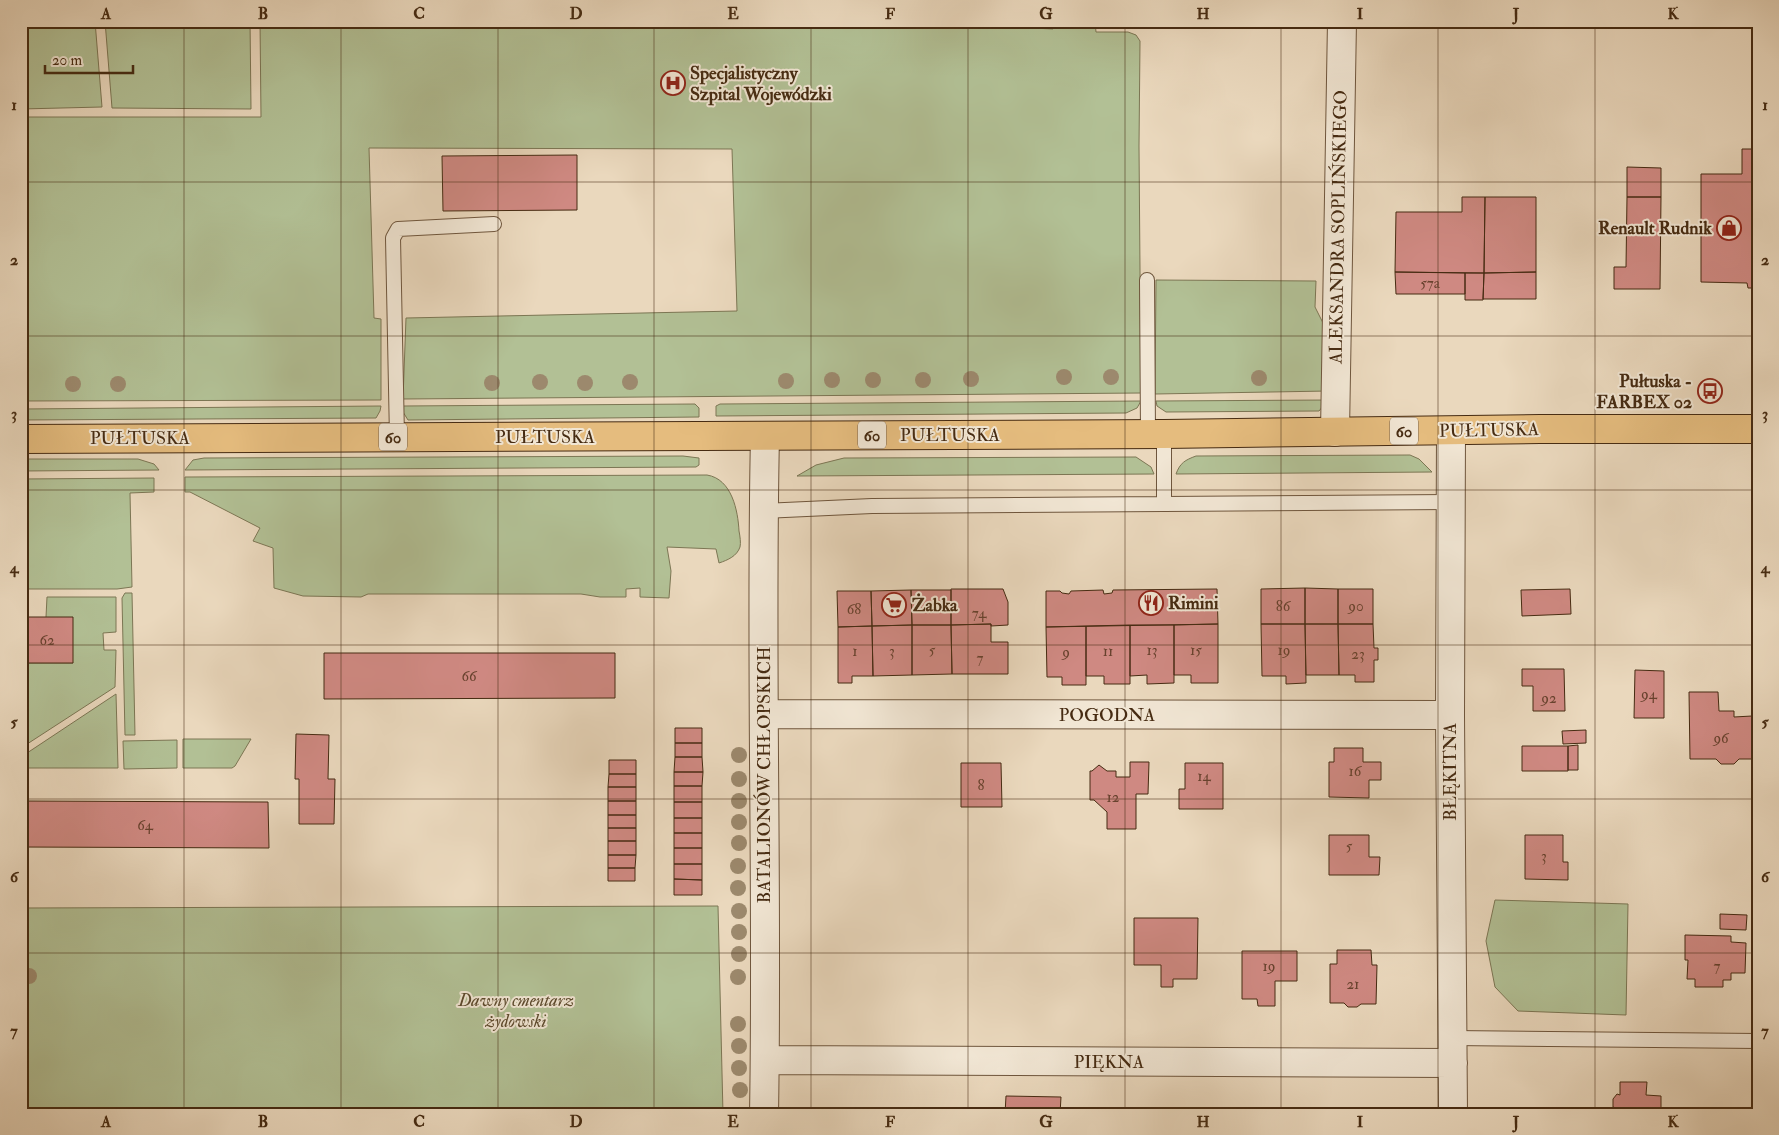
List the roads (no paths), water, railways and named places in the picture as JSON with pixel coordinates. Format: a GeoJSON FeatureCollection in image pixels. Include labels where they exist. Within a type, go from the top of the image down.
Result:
{"type":"FeatureCollection","features":[{"type":"Feature","properties":{"kind":"main road","name":"PUŁTUSKA"},"geometry":{"type":"LineString","coordinates":[[21,439],[1156,434],[1758,429]]}},
{"type":"Feature","properties":{"kind":"street","name":"ALEKSANDRA SOPLIŃSKIEGO"},"geometry":{"type":"LineString","coordinates":[[1336,432],[1342,21]]}},
{"type":"Feature","properties":{"kind":"street","name":"BŁĘKITNA"},"geometry":{"type":"LineString","coordinates":[[1451,431],[1450,716],[1453,1114]]}},
{"type":"Feature","properties":{"kind":"street","name":"BATALIONÓW CHŁOPSKICH"},"geometry":{"type":"LineString","coordinates":[[764,1114],[764,714],[762,586],[766,436]]}},
{"type":"Feature","properties":{"kind":"street","name":"POGODNA"},"geometry":{"type":"LineString","coordinates":[[764,714],[1450,716]]}},
{"type":"Feature","properties":{"kind":"street","name":"PIĘKNA"},"geometry":{"type":"LineString","coordinates":[[765,1060],[1453,1050]]}},
{"type":"Feature","properties":{"kind":"lane"},"geometry":{"type":"LineString","coordinates":[[397,437],[393,238],[398,229],[494,224]]}},
{"type":"Feature","properties":{"kind":"lane"},"geometry":{"type":"LineString","coordinates":[[1147,280],[1156,434],[1164,504]]}},
{"type":"Feature","properties":{"kind":"lane"},"geometry":{"type":"LineString","coordinates":[[763,511],[872,506],[1450,502]]}},
{"type":"Feature","properties":{"kind":"lane"},"geometry":{"type":"LineString","coordinates":[[1453,1050],[1758,1041]]}},
{"type":"Feature","properties":{"kind":"place","name":"Specjalistyczny Szpital Wojewódzki"},"geometry":{"type":"Point","coordinates":[673,83]}},
{"type":"Feature","properties":{"kind":"place","name":"Renault Rudnik"},"geometry":{"type":"Point","coordinates":[1729,228]}},
{"type":"Feature","properties":{"kind":"place","name":"Pułtuska - FARBEX 02"},"geometry":{"type":"Point","coordinates":[1710,391]}},
{"type":"Feature","properties":{"kind":"place","name":"Rimini"},"geometry":{"type":"Point","coordinates":[1151,603]}},
{"type":"Feature","properties":{"kind":"place","name":"Żabka"},"geometry":{"type":"Point","coordinates":[894,605]}},
{"type":"Feature","properties":{"kind":"park label","name":"Dawny cmentarz żydowski"},"geometry":{"type":"Point","coordinates":[516,1010]}}]}
